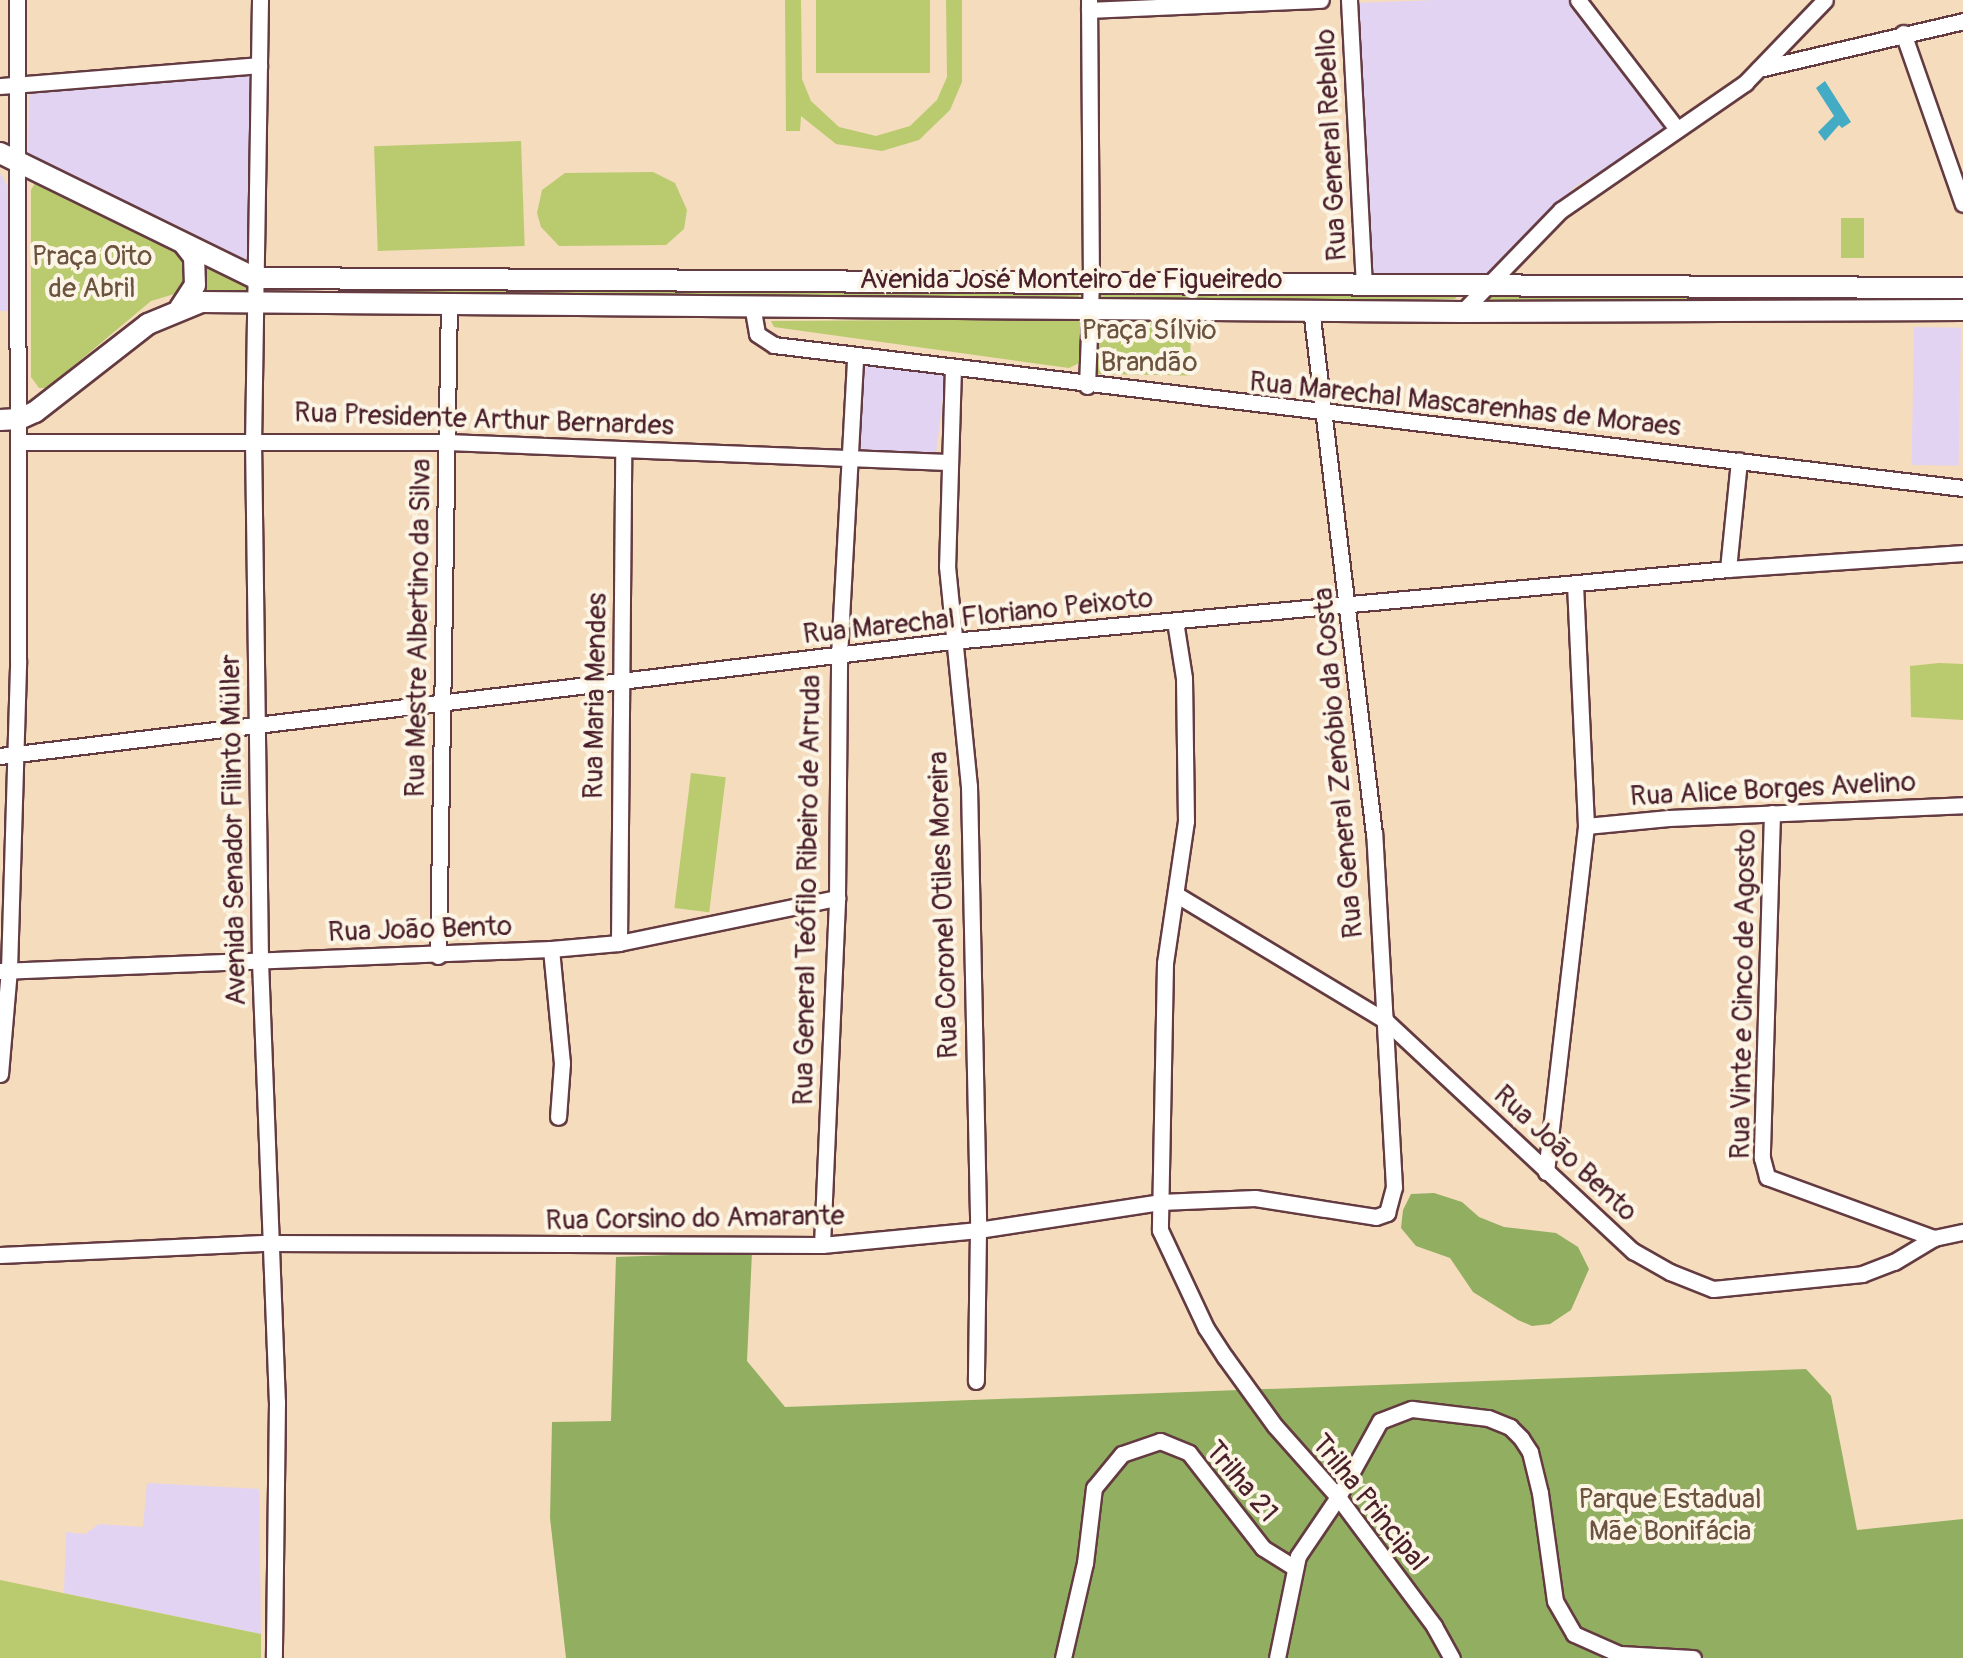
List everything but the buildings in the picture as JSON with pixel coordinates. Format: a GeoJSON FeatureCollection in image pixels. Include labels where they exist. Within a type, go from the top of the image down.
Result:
{"type":"FeatureCollection","features":[{"type":"Feature","properties":{"kind":"main road"},"geometry":{"type":"LineString","coordinates":[[9,156],[255,278]]}},
{"type":"Feature","properties":{"kind":"main road"},"geometry":{"type":"LineString","coordinates":[[10,420],[51,401],[148,324],[180,308],[194,288],[195,262],[190,250],[178,239]]}},
{"type":"Feature","properties":{"kind":"main road","name":"Avenida José Monteiro de Figueiredo"},"geometry":{"type":"LineString","coordinates":[[255,278],[1364,288],[1963,288]]}},
{"type":"Feature","properties":{"kind":"main road","name":"Avenida José Monteiro de Figueiredo"},"geometry":{"type":"LineString","coordinates":[[180,308],[255,300],[1462,312],[1963,310]]}},
{"type":"Feature","properties":{"kind":"street"},"geometry":{"type":"LineString","coordinates":[[0,1074],[8,756],[18,660],[19,442],[10,420],[8,314],[9,156],[18,84],[18,0]]}},
{"type":"Feature","properties":{"kind":"street","name":"Avenida Senador Filinto Müller"},"geometry":{"type":"LineString","coordinates":[[260,0],[253,439],[260,961],[277,1402],[274,1658]]}},
{"type":"Feature","properties":{"kind":"street"},"geometry":{"type":"LineString","coordinates":[[1087,386],[1091,306],[1089,5],[1321,0]]}},
{"type":"Feature","properties":{"kind":"street","name":"Rua General Rebello"},"geometry":{"type":"LineString","coordinates":[[1349,0],[1364,288]]}},
{"type":"Feature","properties":{"kind":"street"},"geometry":{"type":"LineString","coordinates":[[1578,0],[1677,129]]}},
{"type":"Feature","properties":{"kind":"street"},"geometry":{"type":"LineString","coordinates":[[1462,312],[1577,196],[1759,70],[1825,0]]}},
{"type":"Feature","properties":{"kind":"street"},"geometry":{"type":"LineString","coordinates":[[1759,70],[1963,21]]}},
{"type":"Feature","properties":{"kind":"street"},"geometry":{"type":"LineString","coordinates":[[1902,34],[1963,204]]}},
{"type":"Feature","properties":{"kind":"street"},"geometry":{"type":"LineString","coordinates":[[0,86],[259,65]]}},
{"type":"Feature","properties":{"kind":"street","name":"Rua Mestre Albertino da Silva"},"geometry":{"type":"LineString","coordinates":[[438,956],[446,701],[449,301]]}},
{"type":"Feature","properties":{"kind":"street","name":"Rua Marechal Mascarenhas de Moraes"},"geometry":{"type":"LineString","coordinates":[[752,305],[754,329],[767,343],[1087,386],[1963,488]]}},
{"type":"Feature","properties":{"kind":"street","name":"Rua General Zenóbio da Costa"},"geometry":{"type":"LineString","coordinates":[[1311,310],[1350,607],[1374,834],[1394,1187],[1387,1213]]}},
{"type":"Feature","properties":{"kind":"street","name":"Rua General Teófilo Ribeiro de Arruda"},"geometry":{"type":"LineString","coordinates":[[822,1245],[837,898],[839,656],[856,356]]}},
{"type":"Feature","properties":{"kind":"street","name":"Rua Coronel Otiles Moreira"},"geometry":{"type":"LineString","coordinates":[[952,367],[948,462],[952,641],[970,786],[978,1230],[976,1382]]}},
{"type":"Feature","properties":{"kind":"street","name":"Rua Presidente Arthur Bernardes"},"geometry":{"type":"LineString","coordinates":[[19,442],[446,442],[948,462]]}},
{"type":"Feature","properties":{"kind":"street","name":"Rua Maria Mendes"},"geometry":{"type":"LineString","coordinates":[[618,942],[623,449]]}},
{"type":"Feature","properties":{"kind":"street"},"geometry":{"type":"LineString","coordinates":[[1728,569],[1738,461]]}},
{"type":"Feature","properties":{"kind":"street","name":"Rua Marechal Floriano Peixoto"},"geometry":{"type":"LineString","coordinates":[[8,756],[952,641],[1575,587],[1728,569],[1963,553]]}},
{"type":"Feature","properties":{"kind":"street"},"geometry":{"type":"LineString","coordinates":[[1546,1172],[1586,826],[1575,587]]}},
{"type":"Feature","properties":{"kind":"street","name":"Trilha Principal"},"geometry":{"type":"LineString","coordinates":[[1174,621],[1184,678],[1186,791],[1177,895],[1165,962],[1157,1218],[1162,1237],[1206,1328],[1243,1382],[1338,1497],[1434,1626],[1452,1658]]}},
{"type":"Feature","properties":{"kind":"street"},"geometry":{"type":"LineString","coordinates":[[0,660],[18,660]]}},
{"type":"Feature","properties":{"kind":"street","name":"Rua Alice Borges Avelino"},"geometry":{"type":"LineString","coordinates":[[1586,826],[1963,805]]}},
{"type":"Feature","properties":{"kind":"street","name":"Rua Vinte e Cinco de Agosto"},"geometry":{"type":"LineString","coordinates":[[1772,814],[1762,1158],[1767,1178],[1934,1238]]}},
{"type":"Feature","properties":{"kind":"street","name":"Rua João Bento"},"geometry":{"type":"LineString","coordinates":[[1177,895],[1386,1021],[1633,1251],[1713,1289],[1862,1274],[1894,1262],[1934,1238],[1963,1232]]}},
{"type":"Feature","properties":{"kind":"street","name":"Rua João Bento"},"geometry":{"type":"LineString","coordinates":[[5,971],[551,949],[618,942],[837,898]]}},
{"type":"Feature","properties":{"kind":"street"},"geometry":{"type":"LineString","coordinates":[[551,949],[562,1063],[558,1117]]}},
{"type":"Feature","properties":{"kind":"street","name":"Rua Corsino do Amarante"},"geometry":{"type":"LineString","coordinates":[[0,1255],[268,1242],[822,1245],[978,1230],[1160,1202],[1255,1198],[1376,1217],[1387,1213]]}},
{"type":"Feature","properties":{"kind":"street"},"geometry":{"type":"LineString","coordinates":[[1277,1658],[1298,1556],[1338,1497],[1380,1421],[1398,1411],[1445,1411],[1510,1426],[1530,1452],[1555,1601],[1574,1634],[1602,1650],[1693,1658]]}},
{"type":"Feature","properties":{"kind":"street","name":"Trilha 21"},"geometry":{"type":"LineString","coordinates":[[1063,1658],[1085,1563],[1094,1488],[1122,1454],[1160,1441],[1189,1453],[1263,1548],[1295,1568]]}},
{"type":"Feature","properties":{"kind":"shaded area"},"geometry":{"type":"Polygon","coordinates":[[[1571,0],[1670,128],[1575,187],[1484,280],[1368,284],[1353,3],[1571,0]]]}},
{"type":"Feature","properties":{"kind":"shaded area"},"geometry":{"type":"Polygon","coordinates":[[[252,73],[247,260],[28,153],[29,92],[252,73]]]}},
{"type":"Feature","properties":{"kind":"shaded area"},"geometry":{"type":"Polygon","coordinates":[[[0,173],[11,191],[14,311],[0,311],[0,173]]]}},
{"type":"Feature","properties":{"kind":"shaded area"},"geometry":{"type":"Polygon","coordinates":[[[1914,327],[1961,328],[1959,466],[1912,465],[1914,327]]]}},
{"type":"Feature","properties":{"kind":"shaded area"},"geometry":{"type":"Polygon","coordinates":[[[860,359],[946,370],[935,464],[848,453],[860,359]]]}},
{"type":"Feature","properties":{"kind":"shaded area"},"geometry":{"type":"Polygon","coordinates":[[[147,1483],[259,1489],[261,1634],[64,1593],[66,1532],[85,1534],[99,1524],[143,1527],[147,1483]]]}},
{"type":"Feature","properties":{"kind":"green space"},"geometry":{"type":"Polygon","coordinates":[[[785,0],[801,0],[802,79],[811,101],[839,127],[876,136],[910,126],[937,100],[947,77],[946,0],[962,0],[962,82],[950,110],[919,140],[882,151],[836,144],[801,116],[800,131],[786,131],[785,0]]]}},
{"type":"Feature","properties":{"kind":"green space"},"geometry":{"type":"Polygon","coordinates":[[[816,0],[930,0],[930,73],[816,73],[816,0]]]}},
{"type":"Feature","properties":{"kind":"green space"},"geometry":{"type":"Polygon","coordinates":[[[521,141],[525,246],[378,251],[374,146],[521,141]]]}},
{"type":"Feature","properties":{"kind":"green space"},"geometry":{"type":"Polygon","coordinates":[[[653,172],[675,183],[687,210],[684,229],[666,245],[559,246],[541,227],[537,213],[542,190],[565,173],[653,172]]]}},
{"type":"Feature","properties":{"kind":"green space","name":"Praça Oito de Abril"},"geometry":{"type":"Polygon","coordinates":[[[36,181],[186,257],[187,285],[178,293],[151,301],[47,388],[39,388],[31,377],[31,190],[36,181]]]}},
{"type":"Feature","properties":{"kind":"green space"},"geometry":{"type":"Polygon","coordinates":[[[1841,218],[1864,218],[1864,258],[1841,258],[1841,218]]]}},
{"type":"Feature","properties":{"kind":"green space","name":"Praça Oito de Abril"},"geometry":{"type":"Polygon","coordinates":[[[205,264],[246,279],[247,292],[206,293],[205,264]]]}},
{"type":"Feature","properties":{"kind":"green space"},"geometry":{"type":"Polygon","coordinates":[[[365,286],[1079,292],[1079,298],[365,293],[365,286]]]}},
{"type":"Feature","properties":{"kind":"green space"},"geometry":{"type":"Polygon","coordinates":[[[1095,290],[1458,295],[1455,299],[1153,299],[1099,298],[1095,290]]]}},
{"type":"Feature","properties":{"kind":"green space"},"geometry":{"type":"Polygon","coordinates":[[[1485,294],[1963,294],[1963,302],[1485,302],[1485,294]]]}},
{"type":"Feature","properties":{"kind":"green space","name":"Praça Sílvio Brandão"},"geometry":{"type":"Polygon","coordinates":[[[1099,315],[1191,317],[1190,376],[1098,374],[1099,315]]]}},
{"type":"Feature","properties":{"kind":"green space","name":"Praça Sílvio Brandão"},"geometry":{"type":"Polygon","coordinates":[[[1078,319],[1082,324],[1079,363],[1069,368],[774,327],[771,321],[1078,319]]]}},
{"type":"Feature","properties":{"kind":"green space"},"geometry":{"type":"Polygon","coordinates":[[[1963,664],[1963,720],[1911,717],[1910,666],[1963,664]]]}},
{"type":"Feature","properties":{"kind":"green space"},"geometry":{"type":"Polygon","coordinates":[[[691,773],[726,777],[709,912],[674,908],[691,773]]]}},
{"type":"Feature","properties":{"kind":"green space"},"geometry":{"type":"Polygon","coordinates":[[[1434,1193],[1462,1202],[1479,1217],[1504,1227],[1556,1233],[1578,1247],[1589,1269],[1571,1310],[1550,1324],[1532,1326],[1473,1292],[1450,1258],[1416,1246],[1401,1228],[1403,1210],[1411,1194],[1434,1193]]]}},
{"type":"Feature","properties":{"kind":"green space","name":"Parque Estadual Mãe Bonifácia"},"geometry":{"type":"Polygon","coordinates":[[[752,1252],[747,1361],[785,1407],[1806,1369],[1831,1396],[1857,1530],[1963,1519],[1963,1658],[566,1658],[550,1518],[552,1422],[611,1421],[616,1257],[752,1252]]]}},
{"type":"Feature","properties":{"kind":"green space"},"geometry":{"type":"Polygon","coordinates":[[[0,1580],[261,1634],[261,1658],[0,1658],[0,1580]]]}},
{"type":"Feature","properties":{"kind":"water"},"geometry":{"type":"Polygon","coordinates":[[[1825,81],[1851,122],[1842,128],[1839,125],[1825,141],[1818,132],[1834,116],[1816,88],[1825,81]]]}}]}
